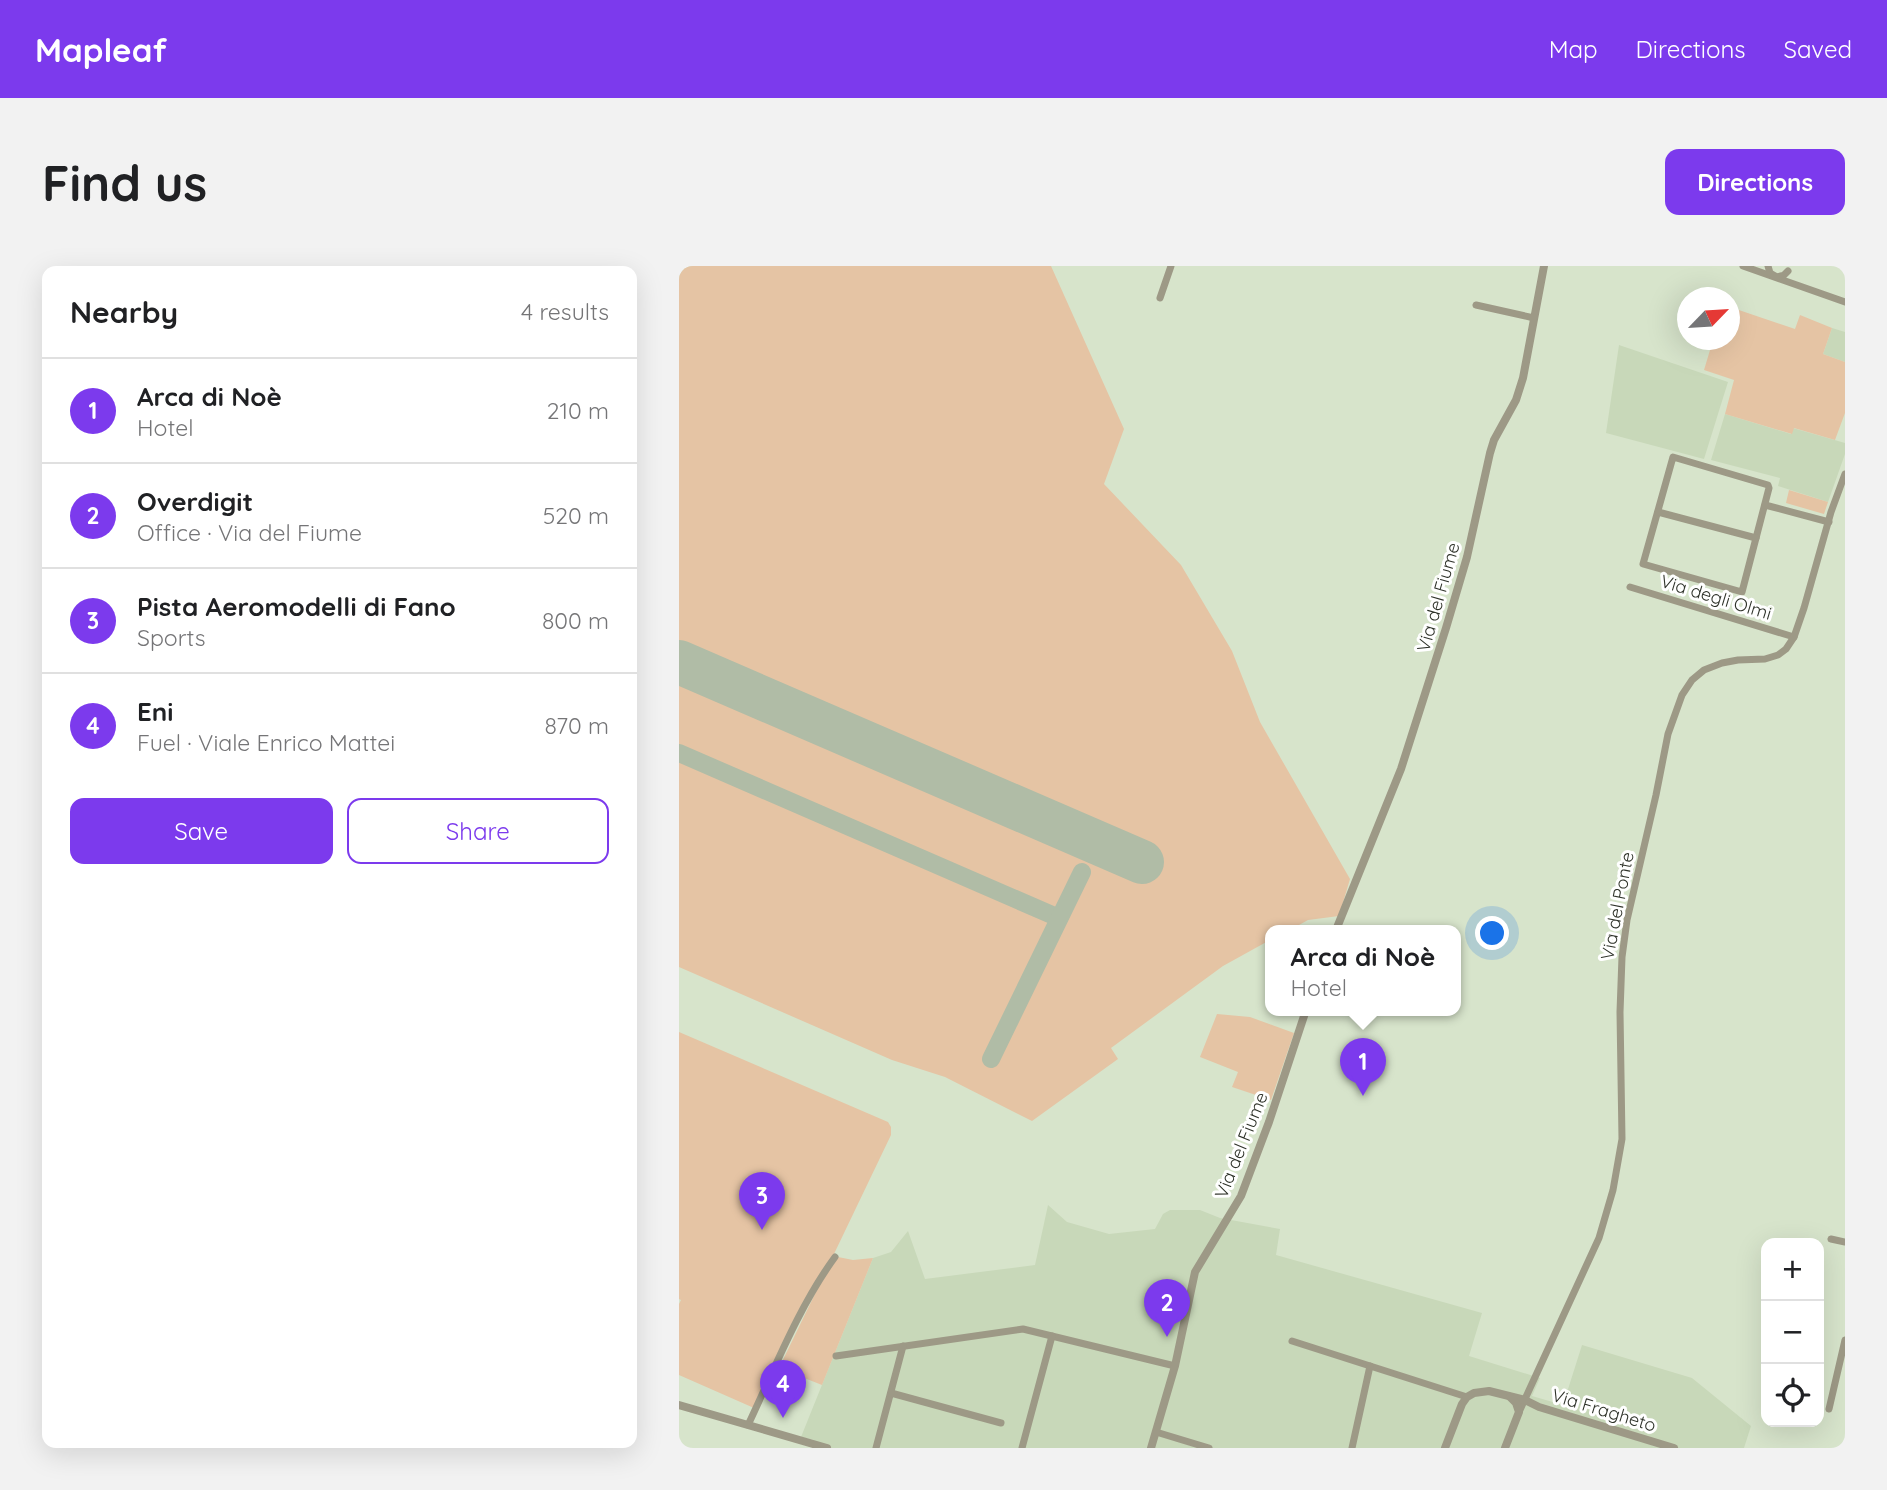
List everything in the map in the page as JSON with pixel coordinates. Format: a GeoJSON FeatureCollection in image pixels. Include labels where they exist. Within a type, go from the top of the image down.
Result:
{"type":"FeatureCollection","features":[{"type":"Feature","properties":{"kind":"street"},"geometry":{"type":"LineString","coordinates":[[1160,298],[1171,266]]}},
{"type":"Feature","properties":{"kind":"street","name":"Via del Fiume"},"geometry":{"type":"LineString","coordinates":[[1338,925],[1401,769],[1446,628],[1467,557],[1494,440],[1523,378],[1544,266]]}},
{"type":"Feature","properties":{"kind":"street"},"geometry":{"type":"LineString","coordinates":[[1743,266],[1781,277],[1788,268]]}},
{"type":"Feature","properties":{"kind":"street"},"geometry":{"type":"LineString","coordinates":[[1752,270],[1765,266],[1774,276],[1845,302]]}},
{"type":"Feature","properties":{"kind":"street"},"geometry":{"type":"LineString","coordinates":[[1788,268],[1794,285]]}},
{"type":"Feature","properties":{"kind":"street"},"geometry":{"type":"LineString","coordinates":[[1476,305],[1534,318]]}},
{"type":"Feature","properties":{"kind":"street"},"geometry":{"type":"LineString","coordinates":[[1673,457],[1768,485],[1742,593],[1643,564],[1658,512],[1673,457]]}},
{"type":"Feature","properties":{"kind":"street"},"geometry":{"type":"LineString","coordinates":[[1794,637],[1845,474]]}},
{"type":"Feature","properties":{"kind":"street"},"geometry":{"type":"LineString","coordinates":[[1765,505],[1829,522]]}},
{"type":"Feature","properties":{"kind":"street"},"geometry":{"type":"LineString","coordinates":[[1658,512],[1756,538]]}},
{"type":"Feature","properties":{"kind":"street","name":"Via degli Olmi"},"geometry":{"type":"LineString","coordinates":[[1630,587],[1794,637]]}},
{"type":"Feature","properties":{"kind":"street","name":"Via del Ponte"},"geometry":{"type":"LineString","coordinates":[[1505,1448],[1599,1238],[1613,1190],[1622,1139],[1622,957],[1627,920],[1668,734],[1682,695],[1692,680],[1704,670],[1738,660],[1765,659],[1786,649],[1794,637]]}},
{"type":"Feature","properties":{"kind":"street","name":"Via del Fiume"},"geometry":{"type":"LineString","coordinates":[[1151,1448],[1175,1366],[1195,1272],[1241,1196],[1304,1016]]}},
{"type":"Feature","properties":{"kind":"street"},"geometry":{"type":"LineString","coordinates":[[1831,1239],[1845,1242]]}},
{"type":"Feature","properties":{"kind":"street"},"geometry":{"type":"LineString","coordinates":[[748,1425],[810,1297],[835,1257]]}},
{"type":"Feature","properties":{"kind":"street"},"geometry":{"type":"LineString","coordinates":[[836,1356],[1023,1329],[1175,1366]]}},
{"type":"Feature","properties":{"kind":"street"},"geometry":{"type":"LineString","coordinates":[[1022,1448],[1052,1336]]}},
{"type":"Feature","properties":{"kind":"street"},"geometry":{"type":"LineString","coordinates":[[1829,1409],[1845,1340]]}},
{"type":"Feature","properties":{"kind":"street"},"geometry":{"type":"LineString","coordinates":[[1292,1341],[1467,1397],[1445,1448]]}},
{"type":"Feature","properties":{"kind":"street"},"geometry":{"type":"LineString","coordinates":[[876,1448],[903,1346]]}},
{"type":"Feature","properties":{"kind":"street"},"geometry":{"type":"LineString","coordinates":[[1352,1448],[1370,1366]]}},
{"type":"Feature","properties":{"kind":"street"},"geometry":{"type":"LineString","coordinates":[[1836,1377],[1845,1379]]}},
{"type":"Feature","properties":{"kind":"street","name":"Via Fragheto"},"geometry":{"type":"LineString","coordinates":[[1467,1397],[1481,1391],[1525,1400],[1539,1407],[1674,1448]]}},
{"type":"Feature","properties":{"kind":"street"},"geometry":{"type":"LineString","coordinates":[[891,1393],[1001,1423]]}},
{"type":"Feature","properties":{"kind":"street"},"geometry":{"type":"LineString","coordinates":[[1510,1397],[1519,1412],[1539,1407]]}},
{"type":"Feature","properties":{"kind":"street"},"geometry":{"type":"LineString","coordinates":[[680,1408],[827,1448]]}},
{"type":"Feature","properties":{"kind":"street"},"geometry":{"type":"LineString","coordinates":[[1156,1432],[1209,1448]]}},
{"type":"Feature","properties":{"kind":"shaded area"},"geometry":{"type":"Polygon","coordinates":[[[679,266],[1051,266],[1124,429],[1104,484],[1181,565],[1232,651],[1260,722],[1350,879],[1339,916],[1308,920],[1299,925],[1265,925],[1265,943],[1223,966],[1111,1048],[1118,1059],[1032,1121],[945,1077],[892,1060],[679,967],[679,266]]]}},
{"type":"Feature","properties":{"kind":"shaded area"},"geometry":{"type":"Polygon","coordinates":[[[1740,310],[1795,329],[1800,315],[1832,328],[1823,354],[1845,362],[1845,413],[1835,440],[1794,428],[1792,434],[1725,414],[1734,380],[1704,370],[1710,350],[1740,350],[1740,310]]]}},
{"type":"Feature","properties":{"kind":"shaded area"},"geometry":{"type":"Polygon","coordinates":[[[1832,328],[1845,332],[1845,362],[1823,354],[1832,328]]]}},
{"type":"Feature","properties":{"kind":"shaded area"},"geometry":{"type":"Polygon","coordinates":[[[1619,345],[1728,382],[1704,459],[1606,433],[1619,345]]]}},
{"type":"Feature","properties":{"kind":"shaded area"},"geometry":{"type":"Polygon","coordinates":[[[1725,414],[1791,434],[1793,428],[1845,443],[1845,454],[1828,502],[1778,486],[1780,478],[1711,460],[1725,414]]]}},
{"type":"Feature","properties":{"kind":"shaded area"},"geometry":{"type":"Polygon","coordinates":[[[1789,490],[1828,502],[1824,514],[1786,503],[1789,490]]]}},
{"type":"Feature","properties":{"kind":"shaded area"},"geometry":{"type":"Polygon","coordinates":[[[1217,1014],[1250,1017],[1294,1033],[1271,1100],[1232,1087],[1238,1072],[1200,1057],[1217,1014]]]}},
{"type":"Feature","properties":{"kind":"shaded area"},"geometry":{"type":"Polygon","coordinates":[[[679,1032],[888,1122],[891,1127],[891,1135],[833,1256],[853,1260],[873,1258],[822,1385],[779,1368],[829,1265],[754,1408],[679,1375],[679,1032]]]}},
{"type":"Feature","properties":{"kind":"shaded area"},"geometry":{"type":"Polygon","coordinates":[[[1048,1205],[1067,1222],[1109,1234],[1155,1229],[1163,1214],[1170,1210],[1200,1210],[1220,1218],[1280,1229],[1276,1255],[1482,1313],[1469,1356],[1540,1378],[1532,1396],[1563,1405],[1582,1345],[1692,1378],[1751,1426],[1744,1448],[812,1448],[814,1440],[801,1437],[873,1258],[891,1252],[908,1231],[925,1279],[1035,1265],[1048,1205]]]}},
{"type":"Feature","properties":{"kind":"taxiway"},"geometry":{"type":"LineString","coordinates":[[679,753],[1059,918]]}},
{"type":"Feature","properties":{"kind":"taxiway"},"geometry":{"type":"LineString","coordinates":[[991,1059],[1082,872]]}},
{"type":"Feature","properties":{"kind":"runway"},"geometry":{"type":"LineString","coordinates":[[679,662],[1142,862]]}},
{"type":"Feature","properties":{"kind":"place","name":"Arca di Noè"},"geometry":{"type":"Point","coordinates":[1363,1096]}},
{"type":"Feature","properties":{"kind":"place","name":"Pista Aeromodelli di Fano"},"geometry":{"type":"Point","coordinates":[762,1230]}},
{"type":"Feature","properties":{"kind":"place","name":"Overdigit"},"geometry":{"type":"Point","coordinates":[1167,1337]}},
{"type":"Feature","properties":{"kind":"place","name":"Eni"},"geometry":{"type":"Point","coordinates":[783,1418]}}]}
